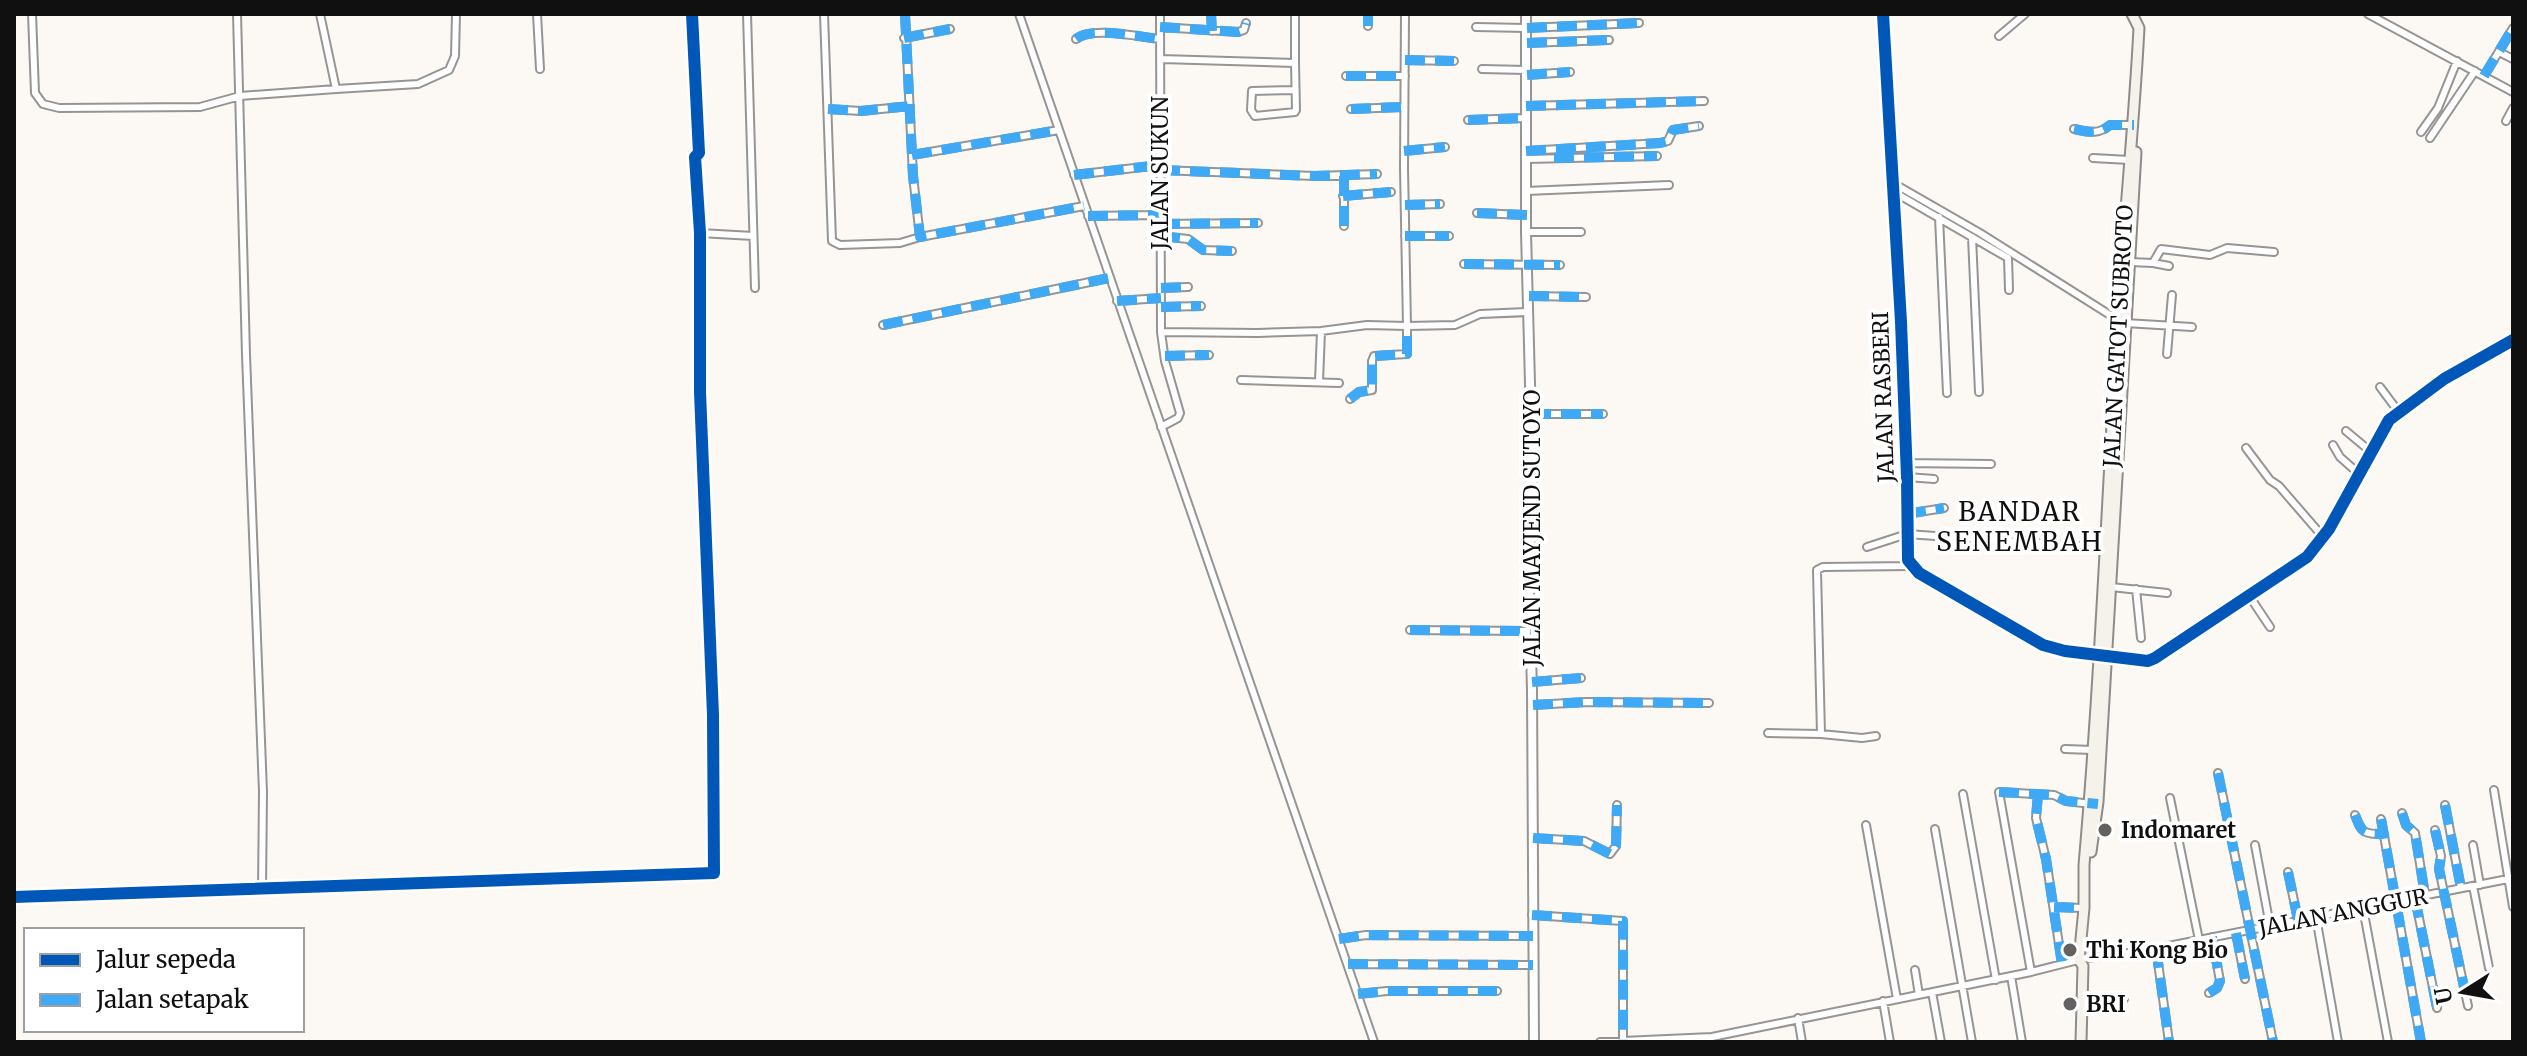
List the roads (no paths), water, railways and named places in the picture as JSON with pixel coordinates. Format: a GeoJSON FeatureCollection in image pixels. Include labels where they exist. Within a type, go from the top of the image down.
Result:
{"type":"FeatureCollection","features":[{"type":"Feature","properties":{"kind":"main road","name":"JALAN GATOT SUBROTO"},"geometry":{"type":"LineString","coordinates":[[2081,1042],[2084,908],[2094,804],[2093,750],[2103,655],[2106,548],[2139,28],[2132,14]]}},
{"type":"Feature","properties":{"kind":"main road"},"geometry":{"type":"LineString","coordinates":[[2094,804],[2103,655],[2111,587],[2121,321],[2130,262],[2136,152],[2133,127]]}},
{"type":"Feature","properties":{"kind":"main road"},"geometry":{"type":"LineString","coordinates":[[2083,961],[2087,865]]}},
{"type":"Feature","properties":{"kind":"street"},"geometry":{"type":"LineString","coordinates":[[32,14],[35,93],[46,106],[200,107],[240,96],[418,84],[449,70],[454,63],[456,14]]}},
{"type":"Feature","properties":{"kind":"street"},"geometry":{"type":"LineString","coordinates":[[237,14],[262,777],[262,889]]}},
{"type":"Feature","properties":{"kind":"street"},"geometry":{"type":"LineString","coordinates":[[320,14],[336,89]]}},
{"type":"Feature","properties":{"kind":"street"},"geometry":{"type":"LineString","coordinates":[[537,14],[540,69]]}},
{"type":"Feature","properties":{"kind":"street"},"geometry":{"type":"LineString","coordinates":[[14,897],[714,873],[713,715],[700,392],[700,233],[695,157],[699,153],[692,14]]}},
{"type":"Feature","properties":{"kind":"street"},"geometry":{"type":"LineString","coordinates":[[747,14],[755,288]]}},
{"type":"Feature","properties":{"kind":"street"},"geometry":{"type":"LineString","coordinates":[[824,14],[832,241],[840,245],[900,243],[1084,206]]}},
{"type":"Feature","properties":{"kind":"street"},"geometry":{"type":"LineString","coordinates":[[905,14],[904,38],[920,237]]}},
{"type":"Feature","properties":{"kind":"street"},"geometry":{"type":"LineString","coordinates":[[1019,14],[1374,1042]]}},
{"type":"Feature","properties":{"kind":"street","name":"JALAN SUKUN"},"geometry":{"type":"LineString","coordinates":[[1160,14],[1161,332],[1180,413],[1178,418],[1161,427]]}},
{"type":"Feature","properties":{"kind":"street"},"geometry":{"type":"LineString","coordinates":[[1211,14],[1212,31]]}},
{"type":"Feature","properties":{"kind":"street"},"geometry":{"type":"LineString","coordinates":[[1295,14],[1296,110],[1293,114],[1255,116],[1252,113],[1252,91],[1295,90]]}},
{"type":"Feature","properties":{"kind":"street"},"geometry":{"type":"LineString","coordinates":[[1368,14],[1368,26]]}},
{"type":"Feature","properties":{"kind":"street"},"geometry":{"type":"LineString","coordinates":[[1350,399],[1359,392],[1372,390],[1374,356],[1407,354],[1405,14]]}},
{"type":"Feature","properties":{"kind":"street","name":"JALAN MAYJEND SUTOYO"},"geometry":{"type":"LineString","coordinates":[[1526,14],[1534,1042]]}},
{"type":"Feature","properties":{"kind":"street","name":"JALAN RASBERI"},"geometry":{"type":"LineString","coordinates":[[1883,14],[1910,566]]}},
{"type":"Feature","properties":{"kind":"street"},"geometry":{"type":"LineString","coordinates":[[1999,36],[2025,14]]}},
{"type":"Feature","properties":{"kind":"street"},"geometry":{"type":"LineString","coordinates":[[2139,28],[2140,14]]}},
{"type":"Feature","properties":{"kind":"street"},"geometry":{"type":"LineString","coordinates":[[2368,14],[2513,92]]}},
{"type":"Feature","properties":{"kind":"street"},"geometry":{"type":"LineString","coordinates":[[1160,27],[1242,31],[1246,23]]}},
{"type":"Feature","properties":{"kind":"street"},"geometry":{"type":"LineString","coordinates":[[1476,27],[1639,23]]}},
{"type":"Feature","properties":{"kind":"street"},"geometry":{"type":"LineString","coordinates":[[2484,76],[2513,28]]}},
{"type":"Feature","properties":{"kind":"street"},"geometry":{"type":"LineString","coordinates":[[904,38],[950,29]]}},
{"type":"Feature","properties":{"kind":"street"},"geometry":{"type":"LineString","coordinates":[[1076,39],[1081,34],[1103,32],[1160,39]]}},
{"type":"Feature","properties":{"kind":"street"},"geometry":{"type":"LineString","coordinates":[[1527,43],[1609,40]]}},
{"type":"Feature","properties":{"kind":"street"},"geometry":{"type":"LineString","coordinates":[[2499,52],[2513,59]]}},
{"type":"Feature","properties":{"kind":"street"},"geometry":{"type":"LineString","coordinates":[[1161,59],[1295,63]]}},
{"type":"Feature","properties":{"kind":"street"},"geometry":{"type":"LineString","coordinates":[[1405,60],[1454,61]]}},
{"type":"Feature","properties":{"kind":"street"},"geometry":{"type":"LineString","coordinates":[[2421,132],[2438,108],[2457,61]]}},
{"type":"Feature","properties":{"kind":"street"},"geometry":{"type":"LineString","coordinates":[[1482,69],[1570,72]]}},
{"type":"Feature","properties":{"kind":"street"},"geometry":{"type":"LineString","coordinates":[[2430,138],[2475,71]]}},
{"type":"Feature","properties":{"kind":"street"},"geometry":{"type":"LineString","coordinates":[[1346,76],[1405,76]]}},
{"type":"Feature","properties":{"kind":"street"},"geometry":{"type":"LineString","coordinates":[[1526,106],[1704,101]]}},
{"type":"Feature","properties":{"kind":"street"},"geometry":{"type":"LineString","coordinates":[[828,109],[861,111],[910,106]]}},
{"type":"Feature","properties":{"kind":"street"},"geometry":{"type":"LineString","coordinates":[[1351,109],[1404,107]]}},
{"type":"Feature","properties":{"kind":"street"},"geometry":{"type":"LineString","coordinates":[[2506,121],[2513,108]]}},
{"type":"Feature","properties":{"kind":"street"},"geometry":{"type":"LineString","coordinates":[[1468,120],[1527,118]]}},
{"type":"Feature","properties":{"kind":"street"},"geometry":{"type":"LineString","coordinates":[[2074,129],[2095,133],[2110,125],[2133,127]]}},
{"type":"Feature","properties":{"kind":"street"},"geometry":{"type":"LineString","coordinates":[[1526,155],[1660,143],[1668,141],[1673,130],[1699,126]]}},
{"type":"Feature","properties":{"kind":"street"},"geometry":{"type":"LineString","coordinates":[[912,155],[1059,130]]}},
{"type":"Feature","properties":{"kind":"street"},"geometry":{"type":"LineString","coordinates":[[1404,151],[1445,147]]}},
{"type":"Feature","properties":{"kind":"street"},"geometry":{"type":"LineString","coordinates":[[1526,155],[1657,156]]}},
{"type":"Feature","properties":{"kind":"street"},"geometry":{"type":"LineString","coordinates":[[2093,158],[2129,160]]}},
{"type":"Feature","properties":{"kind":"street"},"geometry":{"type":"LineString","coordinates":[[1074,175],[1160,168],[1344,176],[1377,174]]}},
{"type":"Feature","properties":{"kind":"street"},"geometry":{"type":"LineString","coordinates":[[1344,176],[1344,226]]}},
{"type":"Feature","properties":{"kind":"street"},"geometry":{"type":"LineString","coordinates":[[1893,183],[2121,321],[2192,327]]}},
{"type":"Feature","properties":{"kind":"street"},"geometry":{"type":"LineString","coordinates":[[1526,191],[1669,185]]}},
{"type":"Feature","properties":{"kind":"street"},"geometry":{"type":"LineString","coordinates":[[1343,196],[1391,192]]}},
{"type":"Feature","properties":{"kind":"street"},"geometry":{"type":"LineString","coordinates":[[1894,192],[2008,258],[2009,290]]}},
{"type":"Feature","properties":{"kind":"street"},"geometry":{"type":"LineString","coordinates":[[1405,205],[1440,204]]}},
{"type":"Feature","properties":{"kind":"street"},"geometry":{"type":"LineString","coordinates":[[1477,213],[1527,215]]}},
{"type":"Feature","properties":{"kind":"street"},"geometry":{"type":"LineString","coordinates":[[1088,216],[1160,215]]}},
{"type":"Feature","properties":{"kind":"street"},"geometry":{"type":"LineString","coordinates":[[1939,217],[1947,393]]}},
{"type":"Feature","properties":{"kind":"street"},"geometry":{"type":"LineString","coordinates":[[1160,224],[1258,223]]}},
{"type":"Feature","properties":{"kind":"street"},"geometry":{"type":"LineString","coordinates":[[1526,232],[1581,232]]}},
{"type":"Feature","properties":{"kind":"street"},"geometry":{"type":"LineString","coordinates":[[700,233],[753,236]]}},
{"type":"Feature","properties":{"kind":"street"},"geometry":{"type":"LineString","coordinates":[[1160,236],[1188,239],[1203,250],[1232,251]]}},
{"type":"Feature","properties":{"kind":"street"},"geometry":{"type":"LineString","coordinates":[[1405,236],[1449,236]]}},
{"type":"Feature","properties":{"kind":"street"},"geometry":{"type":"LineString","coordinates":[[1972,237],[1979,392]]}},
{"type":"Feature","properties":{"kind":"street"},"geometry":{"type":"LineString","coordinates":[[2153,263],[2161,249],[2210,255],[2227,248],[2274,252]]}},
{"type":"Feature","properties":{"kind":"street"},"geometry":{"type":"LineString","coordinates":[[2130,262],[2169,266]]}},
{"type":"Feature","properties":{"kind":"street"},"geometry":{"type":"LineString","coordinates":[[1464,264],[1560,265]]}},
{"type":"Feature","properties":{"kind":"street"},"geometry":{"type":"LineString","coordinates":[[883,325],[1109,278]]}},
{"type":"Feature","properties":{"kind":"street"},"geometry":{"type":"LineString","coordinates":[[1161,288],[1188,287]]}},
{"type":"Feature","properties":{"kind":"street"},"geometry":{"type":"LineString","coordinates":[[2167,354],[2172,295]]}},
{"type":"Feature","properties":{"kind":"street"},"geometry":{"type":"LineString","coordinates":[[1529,296],[1586,297]]}},
{"type":"Feature","properties":{"kind":"street"},"geometry":{"type":"LineString","coordinates":[[1117,301],[1161,298]]}},
{"type":"Feature","properties":{"kind":"street"},"geometry":{"type":"LineString","coordinates":[[1161,307],[1201,306]]}},
{"type":"Feature","properties":{"kind":"street"},"geometry":{"type":"LineString","coordinates":[[1161,332],[1321,331],[1367,325],[1455,325],[1480,314],[1530,312]]}},
{"type":"Feature","properties":{"kind":"street"},"geometry":{"type":"LineString","coordinates":[[1319,382],[1321,331]]}},
{"type":"Feature","properties":{"kind":"street"},"geometry":{"type":"LineString","coordinates":[[1821,734],[1817,570],[1823,567],[1910,566],[2035,642],[2065,651],[2148,661],[2307,557],[2324,538],[2382,429],[2398,411],[2444,379],[2513,340]]}},
{"type":"Feature","properties":{"kind":"street"},"geometry":{"type":"LineString","coordinates":[[1165,356],[1209,355]]}},
{"type":"Feature","properties":{"kind":"street"},"geometry":{"type":"LineString","coordinates":[[1241,380],[1339,383]]}},
{"type":"Feature","properties":{"kind":"street"},"geometry":{"type":"LineString","coordinates":[[2380,387],[2398,411]]}},
{"type":"Feature","properties":{"kind":"street"},"geometry":{"type":"LineString","coordinates":[[1531,414],[1603,414]]}},
{"type":"Feature","properties":{"kind":"street"},"geometry":{"type":"LineString","coordinates":[[2346,431],[2370,451]]}},
{"type":"Feature","properties":{"kind":"street"},"geometry":{"type":"LineString","coordinates":[[2333,445],[2340,457],[2358,473]]}},
{"type":"Feature","properties":{"kind":"street"},"geometry":{"type":"LineString","coordinates":[[2246,448],[2270,480],[2279,486],[2324,538]]}},
{"type":"Feature","properties":{"kind":"street"},"geometry":{"type":"LineString","coordinates":[[1906,463],[1991,464]]}},
{"type":"Feature","properties":{"kind":"street"},"geometry":{"type":"LineString","coordinates":[[1907,477],[1934,479]]}},
{"type":"Feature","properties":{"kind":"street"},"geometry":{"type":"LineString","coordinates":[[1906,514],[1944,508]]}},
{"type":"Feature","properties":{"kind":"street"},"geometry":{"type":"LineString","coordinates":[[1867,547],[1907,534],[2106,548]]}},
{"type":"Feature","properties":{"kind":"street"},"geometry":{"type":"LineString","coordinates":[[2111,587],[2167,593]]}},
{"type":"Feature","properties":{"kind":"street"},"geometry":{"type":"LineString","coordinates":[[2136,589],[2141,638]]}},
{"type":"Feature","properties":{"kind":"street"},"geometry":{"type":"LineString","coordinates":[[2250,597],[2270,627]]}},
{"type":"Feature","properties":{"kind":"street"},"geometry":{"type":"LineString","coordinates":[[1410,630],[1531,631]]}},
{"type":"Feature","properties":{"kind":"street"},"geometry":{"type":"LineString","coordinates":[[1532,682],[1581,678]]}},
{"type":"Feature","properties":{"kind":"street"},"geometry":{"type":"LineString","coordinates":[[1533,705],[1709,703]]}},
{"type":"Feature","properties":{"kind":"street"},"geometry":{"type":"LineString","coordinates":[[1768,733],[1876,736]]}},
{"type":"Feature","properties":{"kind":"street"},"geometry":{"type":"LineString","coordinates":[[2065,749],[2093,750]]}},
{"type":"Feature","properties":{"kind":"street"},"geometry":{"type":"LineString","coordinates":[[2218,773],[2273,1042]]}},
{"type":"Feature","properties":{"kind":"street"},"geometry":{"type":"LineString","coordinates":[[2494,790],[2513,907]]}},
{"type":"Feature","properties":{"kind":"street"},"geometry":{"type":"LineString","coordinates":[[2031,972],[1999,792],[2038,794],[2094,804]]}},
{"type":"Feature","properties":{"kind":"street"},"geometry":{"type":"LineString","coordinates":[[1963,794],[1996,980]]}},
{"type":"Feature","properties":{"kind":"street"},"geometry":{"type":"LineString","coordinates":[[2038,794],[2036,818],[2062,964]]}},
{"type":"Feature","properties":{"kind":"street"},"geometry":{"type":"LineString","coordinates":[[2170,798],[2199,940]]}},
{"type":"Feature","properties":{"kind":"street"},"geometry":{"type":"LineString","coordinates":[[1533,838],[1584,841],[1610,854],[1616,846],[1617,805]]}},
{"type":"Feature","properties":{"kind":"street"},"geometry":{"type":"LineString","coordinates":[[2445,805],[2461,888]]}},
{"type":"Feature","properties":{"kind":"street"},"geometry":{"type":"LineString","coordinates":[[2402,813],[2406,825],[2415,833],[2425,895]]}},
{"type":"Feature","properties":{"kind":"street"},"geometry":{"type":"LineString","coordinates":[[2355,815],[2361,830],[2383,834]]}},
{"type":"Feature","properties":{"kind":"street"},"geometry":{"type":"LineString","coordinates":[[2381,819],[2421,1042]]}},
{"type":"Feature","properties":{"kind":"street"},"geometry":{"type":"LineString","coordinates":[[1866,825],[1897,999]]}},
{"type":"Feature","properties":{"kind":"street"},"geometry":{"type":"LineString","coordinates":[[1935,829],[1972,1042]]}},
{"type":"Feature","properties":{"kind":"street"},"geometry":{"type":"LineString","coordinates":[[2435,830],[2441,858],[2439,869],[2468,1006]]}},
{"type":"Feature","properties":{"kind":"street"},"geometry":{"type":"LineString","coordinates":[[2255,845],[2270,926]]}},
{"type":"Feature","properties":{"kind":"street"},"geometry":{"type":"LineString","coordinates":[[2473,845],[2489,968]]}},
{"type":"Feature","properties":{"kind":"street"},"geometry":{"type":"LineString","coordinates":[[2288,872],[2298,920]]}},
{"type":"Feature","properties":{"kind":"street","name":"JALAN ANGGUR"},"geometry":{"type":"LineString","coordinates":[[1600,1042],[1712,1037],[2062,964],[2510,879]]}},
{"type":"Feature","properties":{"kind":"street"},"geometry":{"type":"LineString","coordinates":[[2415,898],[2437,1008]]}},
{"type":"Feature","properties":{"kind":"street"},"geometry":{"type":"LineString","coordinates":[[2054,907],[2084,908]]}},
{"type":"Feature","properties":{"kind":"street"},"geometry":{"type":"LineString","coordinates":[[2363,908],[2388,1042]]}},
{"type":"Feature","properties":{"kind":"street"},"geometry":{"type":"LineString","coordinates":[[1532,915],[1623,921],[1623,1041]]}},
{"type":"Feature","properties":{"kind":"street"},"geometry":{"type":"LineString","coordinates":[[2316,917],[2338,1042]]}},
{"type":"Feature","properties":{"kind":"street"},"geometry":{"type":"LineString","coordinates":[[2236,933],[2245,979]]}},
{"type":"Feature","properties":{"kind":"street"},"geometry":{"type":"LineString","coordinates":[[1339,939],[1378,935],[1533,936]]}},
{"type":"Feature","properties":{"kind":"street"},"geometry":{"type":"LineString","coordinates":[[2209,993],[2217,988],[2220,981],[2212,937]]}},
{"type":"Feature","properties":{"kind":"street"},"geometry":{"type":"LineString","coordinates":[[2156,948],[2169,1042]]}},
{"type":"Feature","properties":{"kind":"street"},"geometry":{"type":"LineString","coordinates":[[1348,964],[1533,965]]}},
{"type":"Feature","properties":{"kind":"street"},"geometry":{"type":"LineString","coordinates":[[1915,970],[1919,995]]}},
{"type":"Feature","properties":{"kind":"street"},"geometry":{"type":"LineString","coordinates":[[2011,976],[2022,1042]]}},
{"type":"Feature","properties":{"kind":"street"},"geometry":{"type":"LineString","coordinates":[[1358,994],[1497,991]]}},
{"type":"Feature","properties":{"kind":"street"},"geometry":{"type":"LineString","coordinates":[[1932,992],[1941,1042]]}},
{"type":"Feature","properties":{"kind":"street"},"geometry":{"type":"LineString","coordinates":[[2083,996],[2124,999]]}},
{"type":"Feature","properties":{"kind":"street"},"geometry":{"type":"LineString","coordinates":[[1883,1001],[1890,1042]]}},
{"type":"Feature","properties":{"kind":"street"},"geometry":{"type":"LineString","coordinates":[[1798,1018],[1802,1042]]}},
{"type":"Feature","properties":{"kind":"place","name":"Indomaret"},"geometry":{"type":"Point","coordinates":[2105,830]}},
{"type":"Feature","properties":{"kind":"place","name":"Thi Kong Bio"},"geometry":{"type":"Point","coordinates":[2070,950]}},
{"type":"Feature","properties":{"kind":"place","name":"BRI"},"geometry":{"type":"Point","coordinates":[2070,1004]}},
{"type":"Feature","properties":{"kind":"district","name":"BANDAR SENEMBAH"},"geometry":{"type":"Point","coordinates":[2020,526]}}]}
